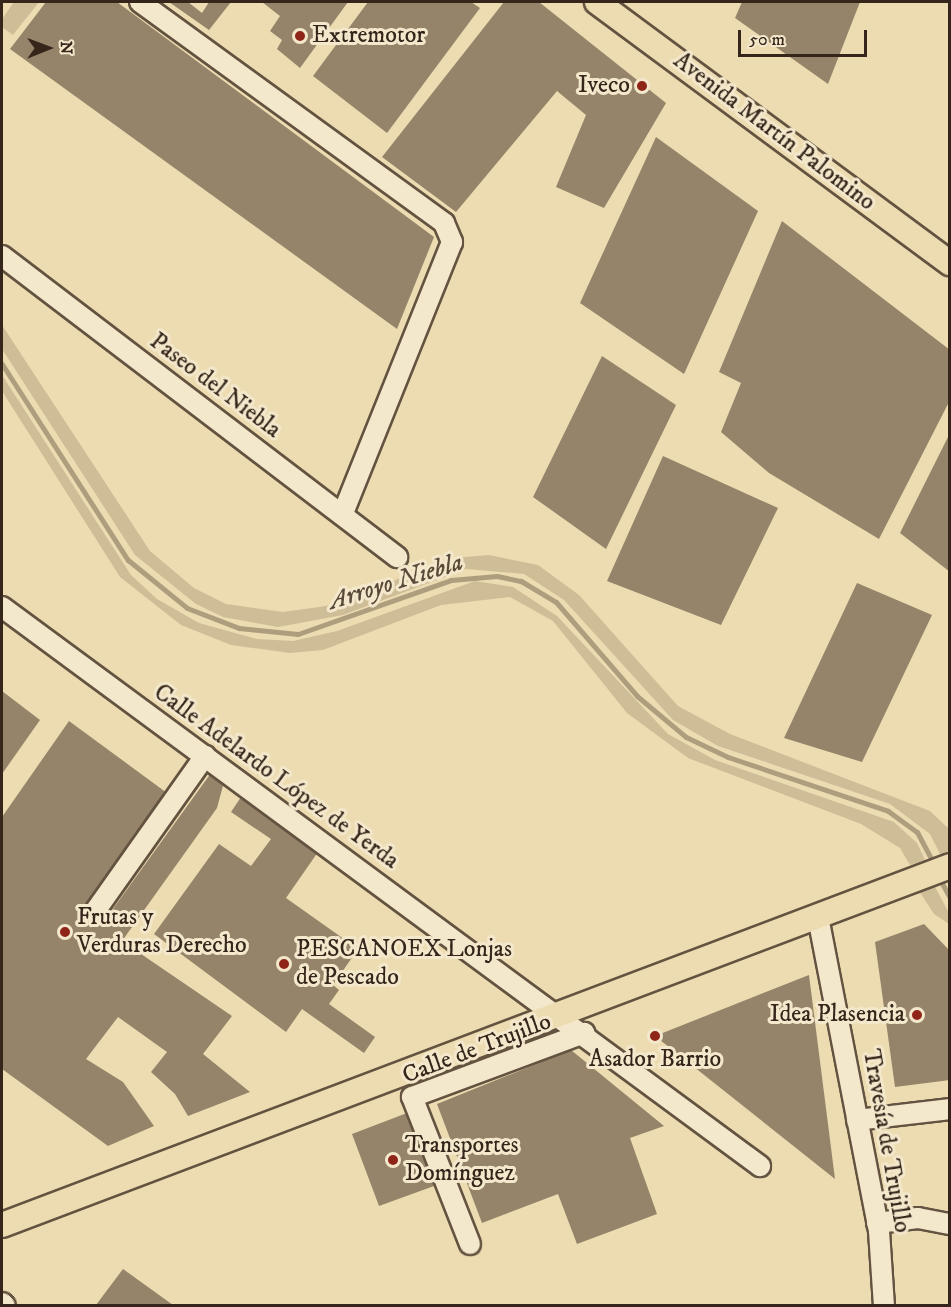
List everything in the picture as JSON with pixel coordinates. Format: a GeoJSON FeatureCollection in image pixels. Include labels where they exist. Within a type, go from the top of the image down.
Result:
{"type":"FeatureCollection","features":[{"type":"Feature","properties":{"kind":"main road","name":"Avenida Martín Palomino"},"geometry":{"type":"LineString","coordinates":[[597,2],[950,263]]}},
{"type":"Feature","properties":{"kind":"main road","name":"Calle de Trujillo"},"geometry":{"type":"LineString","coordinates":[[2,1225],[561,1016],[950,866]]}},
{"type":"Feature","properties":{"kind":"street"},"geometry":{"type":"LineString","coordinates":[[140,2],[444,223],[452,242],[342,515]]}},
{"type":"Feature","properties":{"kind":"street","name":"Paseo del Niebla"},"geometry":{"type":"LineString","coordinates":[[2,256],[397,557]]}},
{"type":"Feature","properties":{"kind":"street","name":"Calle Adelardo López de Yerda"},"geometry":{"type":"LineString","coordinates":[[2,607],[561,1016],[760,1166]]}},
{"type":"Feature","properties":{"kind":"street"},"geometry":{"type":"LineString","coordinates":[[96,910],[205,756]]}},
{"type":"Feature","properties":{"kind":"street","name":"Travesía de Trujillo"},"geometry":{"type":"LineString","coordinates":[[818,917],[877,1222],[884,1305]]}},
{"type":"Feature","properties":{"kind":"street"},"geometry":{"type":"LineString","coordinates":[[470,1244],[412,1097],[584,1033]]}},
{"type":"Feature","properties":{"kind":"street"},"geometry":{"type":"LineString","coordinates":[[857,1120],[950,1109]]}},
{"type":"Feature","properties":{"kind":"street"},"geometry":{"type":"LineString","coordinates":[[877,1222],[918,1218],[950,1224]]}},
{"type":"Feature","properties":{"kind":"shaded area"},"geometry":{"type":"Polygon","coordinates":[[[14,2],[39,2],[13,35],[2,27],[2,19],[14,2]]]}},
{"type":"Feature","properties":{"kind":"shaded area"},"geometry":{"type":"Polygon","coordinates":[[[2,325],[150,551],[194,588],[226,604],[283,612],[326,606],[454,558],[489,555],[538,565],[579,595],[678,706],[730,734],[930,811],[949,829],[949,851],[940,854],[930,834],[890,804],[718,746],[673,720],[564,600],[524,574],[466,569],[343,615],[278,627],[223,617],[196,604],[135,555],[2,349],[2,325]]]}},
{"type":"Feature","properties":{"kind":"shaded area"},"geometry":{"type":"Polygon","coordinates":[[[2,375],[131,575],[157,599],[199,623],[257,639],[293,641],[337,631],[475,581],[513,587],[557,616],[668,734],[715,760],[894,822],[917,843],[925,860],[910,865],[900,848],[861,824],[688,758],[627,713],[553,621],[510,597],[441,605],[323,650],[290,653],[231,645],[181,625],[120,577],[2,391],[2,375]]]}},
{"type":"Feature","properties":{"kind":"shaded area"},"geometry":{"type":"Polygon","coordinates":[[[934,885],[949,913],[949,924],[934,914],[919,891],[934,885]]]}},
{"type":"Feature","properties":{"kind":"building"},"geometry":{"type":"Polygon","coordinates":[[[46,2],[117,2],[434,237],[397,329],[10,49],[46,2]]]}},
{"type":"Feature","properties":{"kind":"building"},"geometry":{"type":"Polygon","coordinates":[[[169,2],[188,2],[202,13],[209,2],[231,2],[209,30],[169,2]]]}},
{"type":"Feature","properties":{"kind":"building","name":"Extremotor"},"geometry":{"type":"Polygon","coordinates":[[[262,2],[348,2],[300,68],[277,49],[282,40],[270,31],[280,16],[262,2]]]}},
{"type":"Feature","properties":{"kind":"building"},"geometry":{"type":"Polygon","coordinates":[[[368,2],[471,2],[480,8],[387,133],[313,76],[368,2]]]}},
{"type":"Feature","properties":{"kind":"building"},"geometry":{"type":"Polygon","coordinates":[[[504,2],[539,2],[666,103],[604,208],[556,187],[586,115],[557,91],[456,212],[382,157],[504,2]]]}},
{"type":"Feature","properties":{"kind":"building"},"geometry":{"type":"Polygon","coordinates":[[[742,2],[860,2],[828,84],[735,18],[742,2]]]}},
{"type":"Feature","properties":{"kind":"building"},"geometry":{"type":"Polygon","coordinates":[[[656,137],[758,211],[684,374],[580,303],[656,137]]]}},
{"type":"Feature","properties":{"kind":"building"},"geometry":{"type":"Polygon","coordinates":[[[782,221],[950,350],[950,400],[879,539],[769,473],[721,432],[741,383],[719,372],[782,221]]]}},
{"type":"Feature","properties":{"kind":"building"},"geometry":{"type":"Polygon","coordinates":[[[602,356],[676,405],[606,549],[533,497],[602,356]]]}},
{"type":"Feature","properties":{"kind":"building"},"geometry":{"type":"Polygon","coordinates":[[[950,433],[950,572],[900,533],[950,433]]]}},
{"type":"Feature","properties":{"kind":"building"},"geometry":{"type":"Polygon","coordinates":[[[663,456],[778,508],[721,625],[607,581],[663,456]]]}},
{"type":"Feature","properties":{"kind":"building"},"geometry":{"type":"Polygon","coordinates":[[[857,583],[932,615],[862,762],[784,738],[857,583]]]}},
{"type":"Feature","properties":{"kind":"building"},"geometry":{"type":"Polygon","coordinates":[[[2,691],[40,720],[2,774],[2,691]]]}},
{"type":"Feature","properties":{"kind":"building","name":"Frutas y Verduras Derecho"},"geometry":{"type":"Polygon","coordinates":[[[69,721],[167,793],[81,911],[102,924],[211,773],[224,782],[217,808],[122,941],[232,1016],[203,1054],[250,1092],[188,1116],[175,1094],[151,1072],[167,1052],[118,1017],[86,1059],[123,1082],[154,1126],[108,1146],[2,1069],[2,817],[69,721]]]}},
{"type":"Feature","properties":{"kind":"building"},"geometry":{"type":"Polygon","coordinates":[[[241,797],[318,852],[286,898],[358,949],[333,985],[339,990],[329,1004],[375,1037],[364,1053],[302,1009],[286,1032],[154,934],[219,844],[251,866],[271,839],[231,812],[241,797]]]}},
{"type":"Feature","properties":{"kind":"building","name":"Idea Plasencia"},"geometry":{"type":"Polygon","coordinates":[[[924,924],[950,951],[950,1080],[895,1087],[875,942],[924,924]]]}},
{"type":"Feature","properties":{"kind":"building"},"geometry":{"type":"Polygon","coordinates":[[[809,975],[835,1179],[655,1036],[809,975]]]}},
{"type":"Feature","properties":{"kind":"building"},"geometry":{"type":"Polygon","coordinates":[[[571,1050],[664,1126],[630,1138],[657,1214],[577,1244],[558,1194],[482,1223],[437,1104],[571,1050]]]}},
{"type":"Feature","properties":{"kind":"building","name":"Transportes Domínguez"},"geometry":{"type":"Polygon","coordinates":[[[407,1113],[434,1186],[379,1206],[352,1134],[407,1113]]]}},
{"type":"Feature","properties":{"kind":"building"},"geometry":{"type":"Polygon","coordinates":[[[123,1269],[173,1305],[96,1305],[123,1269]]]}},
{"type":"Feature","properties":{"kind":"waterway","name":"Arroyo Niebla"},"geometry":{"type":"LineString","coordinates":[[2,364],[128,560],[187,608],[239,628],[298,634],[451,580],[497,576],[521,581],[556,602],[637,696],[686,737],[728,757],[888,811],[917,832],[935,866]]}},
{"type":"Feature","properties":{"kind":"waterway","name":"Arroyo Niebla"},"geometry":{"type":"LineString","coordinates":[[939,878],[950,898]]}},
{"type":"Feature","properties":{"kind":"place","name":"Extremotor"},"geometry":{"type":"Point","coordinates":[300,36]}},
{"type":"Feature","properties":{"kind":"place","name":"Iveco"},"geometry":{"type":"Point","coordinates":[642,86]}},
{"type":"Feature","properties":{"kind":"place","name":"Frutas y Verduras Derecho"},"geometry":{"type":"Point","coordinates":[65,932]}},
{"type":"Feature","properties":{"kind":"place","name":"PESCANOEX Lonjas de Pescado"},"geometry":{"type":"Point","coordinates":[284,964]}},
{"type":"Feature","properties":{"kind":"place","name":"Idea Plasencia"},"geometry":{"type":"Point","coordinates":[917,1015]}},
{"type":"Feature","properties":{"kind":"place","name":"Asador Barrio"},"geometry":{"type":"Point","coordinates":[655,1036]}},
{"type":"Feature","properties":{"kind":"place","name":"Transportes Domínguez"},"geometry":{"type":"Point","coordinates":[393,1160]}}]}
